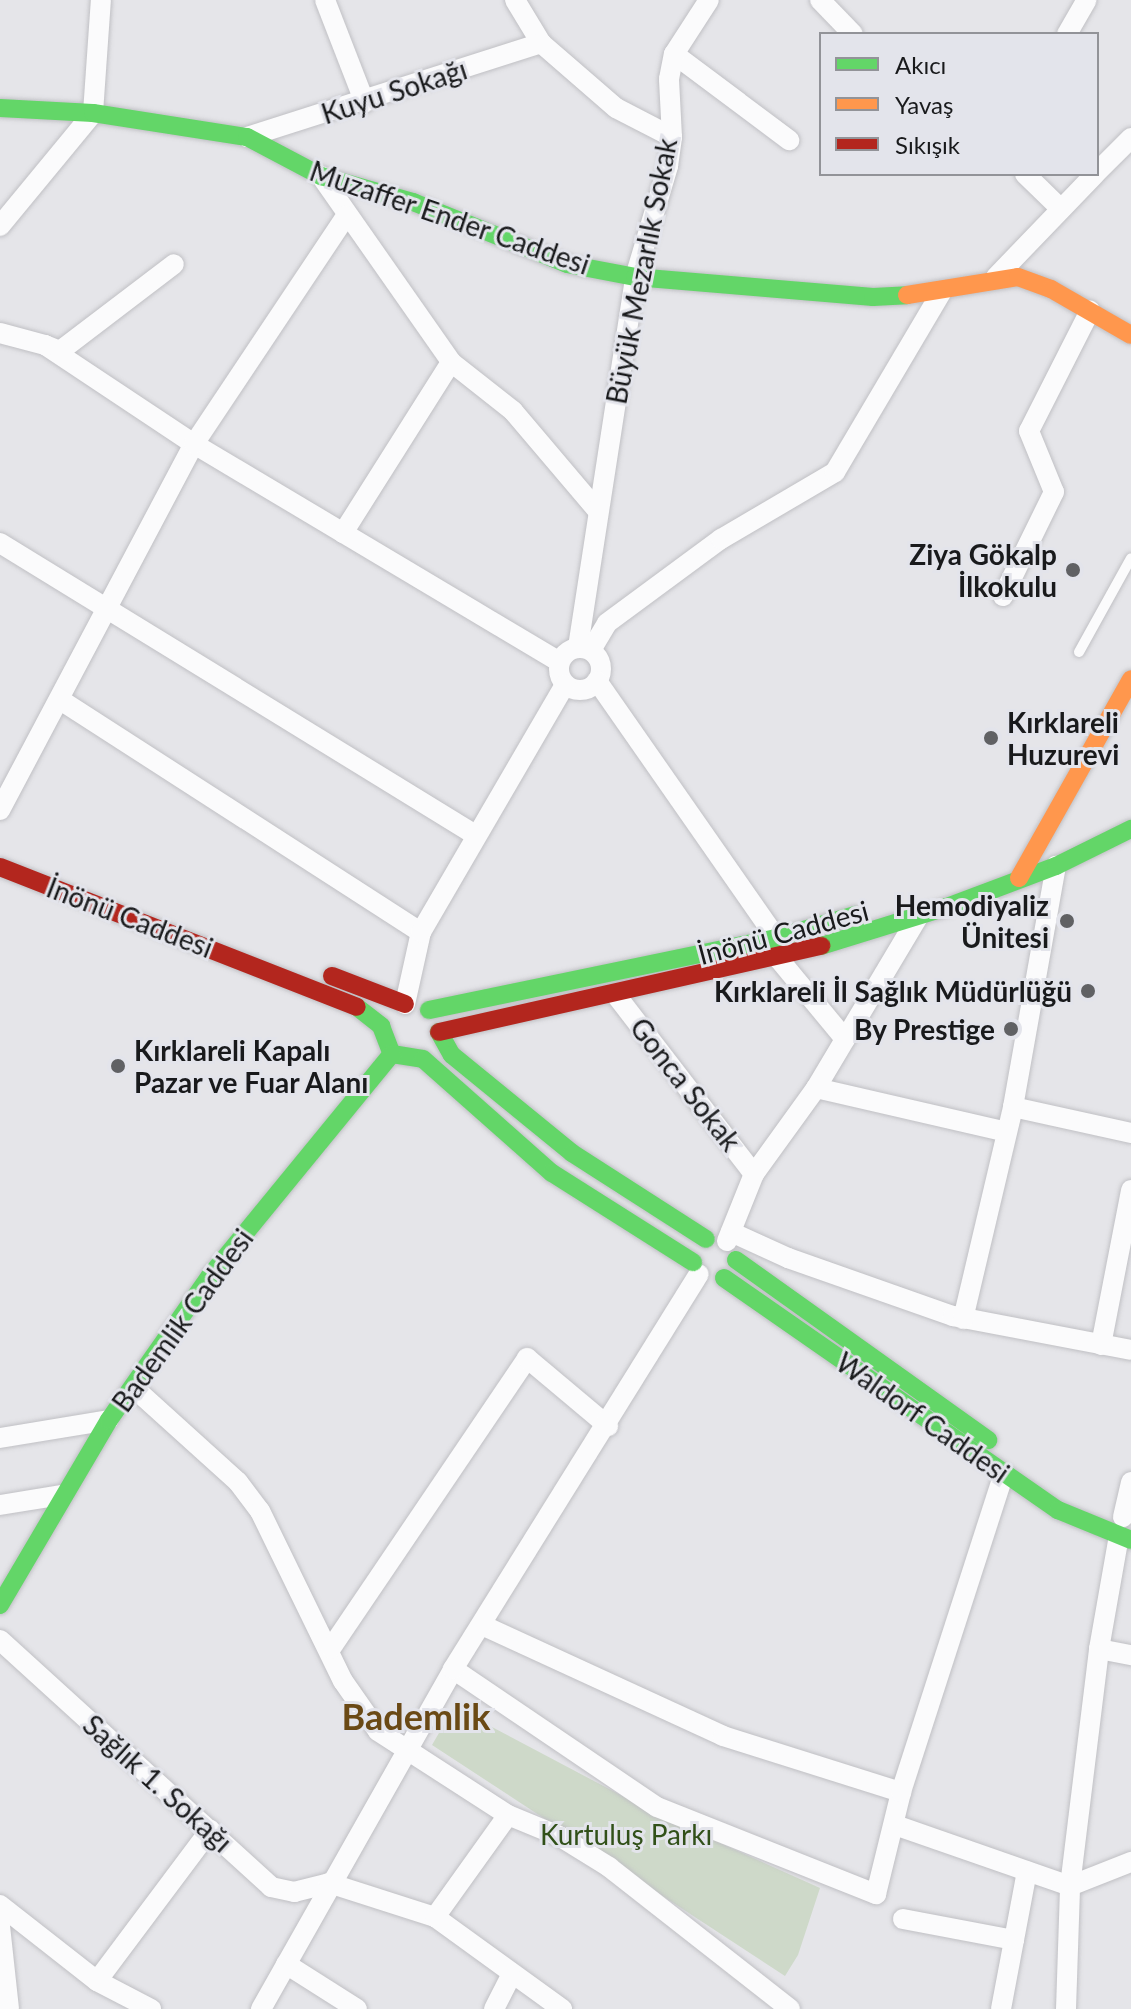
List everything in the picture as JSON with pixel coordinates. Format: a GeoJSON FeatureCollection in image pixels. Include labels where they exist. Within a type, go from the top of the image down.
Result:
{"type":"FeatureCollection","features":[{"type":"Feature","properties":{"kind":"main road","name":"Muzaffer Ender Caddesi"},"geometry":{"type":"LineString","coordinates":[[0,108],[93,113],[247,137],[321,176],[413,202],[567,264],[635,277],[794,294],[941,293],[996,277],[1018,277],[1090,311],[1131,335]]}},
{"type":"Feature","properties":{"kind":"main road"},"geometry":{"type":"LineString","coordinates":[[1019,878],[1131,679]]}},
{"type":"Feature","properties":{"kind":"main road"},"geometry":{"type":"LineString","coordinates":[[1019,878],[1056,866],[1131,829]]}},
{"type":"Feature","properties":{"kind":"main road","name":"İnönü Caddesi"},"geometry":{"type":"LineString","coordinates":[[0,846],[405,1004]]}},
{"type":"Feature","properties":{"kind":"main road","name":"İnönü Caddesi"},"geometry":{"type":"LineString","coordinates":[[0,867],[354,1004],[381,1026]]}},
{"type":"Feature","properties":{"kind":"main road","name":"İnönü Caddesi"},"geometry":{"type":"LineString","coordinates":[[429,1010],[777,948],[919,915],[1019,878]]}},
{"type":"Feature","properties":{"kind":"main road","name":"İnönü Caddesi"},"geometry":{"type":"LineString","coordinates":[[439,1032],[616,995],[777,948],[938,890],[1019,878]]}},
{"type":"Feature","properties":{"kind":"main road"},"geometry":{"type":"LineString","coordinates":[[418,1060],[436,1047],[439,1032],[429,1010],[405,1004],[387,1014],[381,1026],[392,1054],[418,1060],[552,1173],[696,1268],[724,1278],[725,1243],[695,1248],[696,1268]]}},
{"type":"Feature","properties":{"kind":"main road","name":"Waldorf Caddesi"},"geometry":{"type":"LineString","coordinates":[[439,1032],[452,1055],[572,1153],[725,1243],[1029,1470],[1126,1528]]}},
{"type":"Feature","properties":{"kind":"main road","name":"Bademlik Caddesi"},"geometry":{"type":"LineString","coordinates":[[0,1605],[62,1495],[109,1420],[210,1276],[392,1054]]}},
{"type":"Feature","properties":{"kind":"main road","name":"Waldorf Caddesi"},"geometry":{"type":"LineString","coordinates":[[724,1278],[1058,1510],[1126,1528]]}},
{"type":"Feature","properties":{"kind":"street"},"geometry":{"type":"LineString","coordinates":[[0,226],[93,113],[101,0]]}},
{"type":"Feature","properties":{"kind":"street"},"geometry":{"type":"LineString","coordinates":[[325,0],[365,103]]}},
{"type":"Feature","properties":{"kind":"street"},"geometry":{"type":"LineString","coordinates":[[515,0],[541,43],[616,108],[672,137]]}},
{"type":"Feature","properties":{"kind":"street","name":"Büyük Mezarlık Sokak"},"geometry":{"type":"LineString","coordinates":[[585,649],[597,510],[635,277],[672,137],[667,100],[674,54],[709,0]]}},
{"type":"Feature","properties":{"kind":"street"},"geometry":{"type":"LineString","coordinates":[[820,0],[851,32]]}},
{"type":"Feature","properties":{"kind":"street"},"geometry":{"type":"LineString","coordinates":[[1068,32],[1087,0]]}},
{"type":"Feature","properties":{"kind":"street","name":"Kuyu Sokağı"},"geometry":{"type":"LineString","coordinates":[[247,137],[365,103],[541,43]]}},
{"type":"Feature","properties":{"kind":"street"},"geometry":{"type":"LineString","coordinates":[[674,54],[789,140]]}},
{"type":"Feature","properties":{"kind":"street"},"geometry":{"type":"LineString","coordinates":[[1099,170],[1131,138]]}},
{"type":"Feature","properties":{"kind":"street"},"geometry":{"type":"LineString","coordinates":[[321,176],[346,216],[451,362],[513,411],[597,510]]}},
{"type":"Feature","properties":{"kind":"street"},"geometry":{"type":"LineString","coordinates":[[1027,176],[1061,209]]}},
{"type":"Feature","properties":{"kind":"street"},"geometry":{"type":"LineString","coordinates":[[996,277],[1093,176]]}},
{"type":"Feature","properties":{"kind":"street"},"geometry":{"type":"LineString","coordinates":[[0,810],[62,701],[194,444],[346,216]]}},
{"type":"Feature","properties":{"kind":"street"},"geometry":{"type":"LineString","coordinates":[[0,333],[60,351],[174,264]]}},
{"type":"Feature","properties":{"kind":"street"},"geometry":{"type":"LineString","coordinates":[[559,662],[585,649],[607,623],[721,539],[835,472],[941,293]]}},
{"type":"Feature","properties":{"kind":"street"},"geometry":{"type":"LineString","coordinates":[[1003,596],[1054,492],[1029,431],[1090,311]]}},
{"type":"Feature","properties":{"kind":"street"},"geometry":{"type":"LineString","coordinates":[[45,345],[194,444],[559,662],[565,685],[474,834],[421,932],[405,1004]]}},
{"type":"Feature","properties":{"kind":"street"},"geometry":{"type":"LineString","coordinates":[[343,533],[451,362]]}},
{"type":"Feature","properties":{"kind":"street"},"geometry":{"type":"LineString","coordinates":[[0,543],[474,834]]}},
{"type":"Feature","properties":{"kind":"street"},"geometry":{"type":"LineString","coordinates":[[585,649],[600,661],[597,681],[777,948],[845,1039]]}},
{"type":"Feature","properties":{"kind":"street"},"geometry":{"type":"LineString","coordinates":[[565,685],[585,690],[597,681]]}},
{"type":"Feature","properties":{"kind":"street"},"geometry":{"type":"LineString","coordinates":[[62,701],[421,932]]}},
{"type":"Feature","properties":{"kind":"street"},"geometry":{"type":"LineString","coordinates":[[963,1319],[1013,1107],[1056,866]]}},
{"type":"Feature","properties":{"kind":"street"},"geometry":{"type":"LineString","coordinates":[[919,915],[816,1088],[754,1174],[725,1243],[788,1258],[963,1319],[1131,1350]]}},
{"type":"Feature","properties":{"kind":"street","name":"Gonca Sokak"},"geometry":{"type":"LineString","coordinates":[[616,995],[754,1174]]}},
{"type":"Feature","properties":{"kind":"street"},"geometry":{"type":"LineString","coordinates":[[816,1088],[1006,1132]]}},
{"type":"Feature","properties":{"kind":"street"},"geometry":{"type":"LineString","coordinates":[[1048,1101],[1131,1122]]}},
{"type":"Feature","properties":{"kind":"street"},"geometry":{"type":"LineString","coordinates":[[1013,1107],[1131,1133]]}},
{"type":"Feature","properties":{"kind":"street"},"geometry":{"type":"LineString","coordinates":[[1101,1345],[1131,1190]]}},
{"type":"Feature","properties":{"kind":"street"},"geometry":{"type":"LineString","coordinates":[[261,2009],[404,1752],[453,1669],[608,1426],[696,1268]]}},
{"type":"Feature","properties":{"kind":"street"},"geometry":{"type":"LineString","coordinates":[[331,1648],[527,1358],[608,1426]]}},
{"type":"Feature","properties":{"kind":"street"},"geometry":{"type":"LineString","coordinates":[[134,1388],[228,1472],[260,1511],[331,1648],[359,1710],[404,1752],[508,1815],[559,1836],[609,1867],[782,2006]]}},
{"type":"Feature","properties":{"kind":"street"},"geometry":{"type":"LineString","coordinates":[[0,1438],[109,1420]]}},
{"type":"Feature","properties":{"kind":"street"},"geometry":{"type":"LineString","coordinates":[[453,1669],[657,1807],[876,1894],[901,1792],[1004,1474]]}},
{"type":"Feature","properties":{"kind":"street"},"geometry":{"type":"LineString","coordinates":[[1066,2009],[1070,1886],[1099,1649],[1126,1528],[1131,1482]]}},
{"type":"Feature","properties":{"kind":"street"},"geometry":{"type":"LineString","coordinates":[[0,1505],[62,1495]]}},
{"type":"Feature","properties":{"kind":"street"},"geometry":{"type":"LineString","coordinates":[[482,1625],[723,1736],[901,1792]]}},
{"type":"Feature","properties":{"kind":"street","name":"Sağlık 1. Sokağı"},"geometry":{"type":"LineString","coordinates":[[0,1640],[271,1887],[294,1892],[329,1883]]}},
{"type":"Feature","properties":{"kind":"street"},"geometry":{"type":"LineString","coordinates":[[1099,1649],[1131,1655]]}},
{"type":"Feature","properties":{"kind":"street"},"geometry":{"type":"LineString","coordinates":[[435,1917],[508,1815]]}},
{"type":"Feature","properties":{"kind":"street"},"geometry":{"type":"LineString","coordinates":[[895,1825],[1070,1886],[1131,1862]]}},
{"type":"Feature","properties":{"kind":"street"},"geometry":{"type":"LineString","coordinates":[[97,1981],[210,1830]]}},
{"type":"Feature","properties":{"kind":"street"},"geometry":{"type":"LineString","coordinates":[[1001,2009],[1027,1871]]}},
{"type":"Feature","properties":{"kind":"street"},"geometry":{"type":"LineString","coordinates":[[329,1883],[435,1917],[511,1976],[562,2009]]}},
{"type":"Feature","properties":{"kind":"street"},"geometry":{"type":"LineString","coordinates":[[0,1905],[97,1981],[151,2009]]}},
{"type":"Feature","properties":{"kind":"street"},"geometry":{"type":"LineString","coordinates":[[903,1919],[1014,1940]]}},
{"type":"Feature","properties":{"kind":"street"},"geometry":{"type":"LineString","coordinates":[[0,1926],[9,2009]]}},
{"type":"Feature","properties":{"kind":"street"},"geometry":{"type":"LineString","coordinates":[[286,1964],[357,2009]]}},
{"type":"Feature","properties":{"kind":"street"},"geometry":{"type":"LineString","coordinates":[[494,2009],[511,1976]]}},
{"type":"Feature","properties":{"kind":"lane"},"geometry":{"type":"LineString","coordinates":[[1079,652],[1131,558]]}},
{"type":"Feature","properties":{"kind":"green space","name":"Kurtuluş Parkı"},"geometry":{"type":"Polygon","coordinates":[[[454,1707],[664,1818],[820,1888],[798,1955],[785,1976],[432,1745],[454,1707]]]}},
{"type":"Feature","properties":{"kind":"traffic: fast"},"geometry":{"type":"LineString","coordinates":[[0,108],[93,113],[247,137],[321,176],[413,202],[567,264],[635,277],[873,297],[907,295]]}},
{"type":"Feature","properties":{"kind":"traffic: fast"},"geometry":{"type":"LineString","coordinates":[[821,946],[947,907],[1056,866],[1131,829]]}},
{"type":"Feature","properties":{"kind":"traffic: fast"},"geometry":{"type":"LineString","coordinates":[[429,1010],[776,938],[855,915]]}},
{"type":"Feature","properties":{"kind":"traffic: fast"},"geometry":{"type":"LineString","coordinates":[[357,1007],[381,1026],[392,1054],[423,1059],[552,1173],[693,1262]]}},
{"type":"Feature","properties":{"kind":"traffic: fast"},"geometry":{"type":"LineString","coordinates":[[439,1032],[452,1055],[572,1153],[706,1239]]}},
{"type":"Feature","properties":{"kind":"traffic: fast"},"geometry":{"type":"LineString","coordinates":[[0,1605],[109,1420],[210,1276],[392,1054]]}},
{"type":"Feature","properties":{"kind":"traffic: fast"},"geometry":{"type":"LineString","coordinates":[[736,1260],[988,1440]]}},
{"type":"Feature","properties":{"kind":"traffic: fast"},"geometry":{"type":"LineString","coordinates":[[724,1278],[1058,1510],[1131,1540]]}},
{"type":"Feature","properties":{"kind":"traffic: slow"},"geometry":{"type":"LineString","coordinates":[[907,295],[1018,277],[1051,289],[1131,335]]}},
{"type":"Feature","properties":{"kind":"traffic: slow"},"geometry":{"type":"LineString","coordinates":[[1019,878],[1131,679]]}},
{"type":"Feature","properties":{"kind":"traffic: jam"},"geometry":{"type":"LineString","coordinates":[[0,867],[357,1007]]}},
{"type":"Feature","properties":{"kind":"traffic: jam"},"geometry":{"type":"LineString","coordinates":[[439,1032],[821,946]]}},
{"type":"Feature","properties":{"kind":"traffic: jam"},"geometry":{"type":"LineString","coordinates":[[332,976],[405,1004]]}},
{"type":"Feature","properties":{"kind":"place","name":"Ziya Gökalp İlkokulu"},"geometry":{"type":"Point","coordinates":[1073,570]}},
{"type":"Feature","properties":{"kind":"place","name":"Kırklareli Huzurevi"},"geometry":{"type":"Point","coordinates":[991,738]}},
{"type":"Feature","properties":{"kind":"place","name":"Hemodiyaliz Ünitesi"},"geometry":{"type":"Point","coordinates":[1067,921]}},
{"type":"Feature","properties":{"kind":"place","name":"Kırklareli İl Sağlık Müdürlüğü"},"geometry":{"type":"Point","coordinates":[1088,991]}},
{"type":"Feature","properties":{"kind":"place","name":"By Prestige"},"geometry":{"type":"Point","coordinates":[1011,1029]}},
{"type":"Feature","properties":{"kind":"place","name":"Kırklareli Kapalı Pazar ve Fuar Alanı"},"geometry":{"type":"Point","coordinates":[118,1066]}},
{"type":"Feature","properties":{"kind":"district","name":"Bademlik"},"geometry":{"type":"Point","coordinates":[416,1717]}}]}
